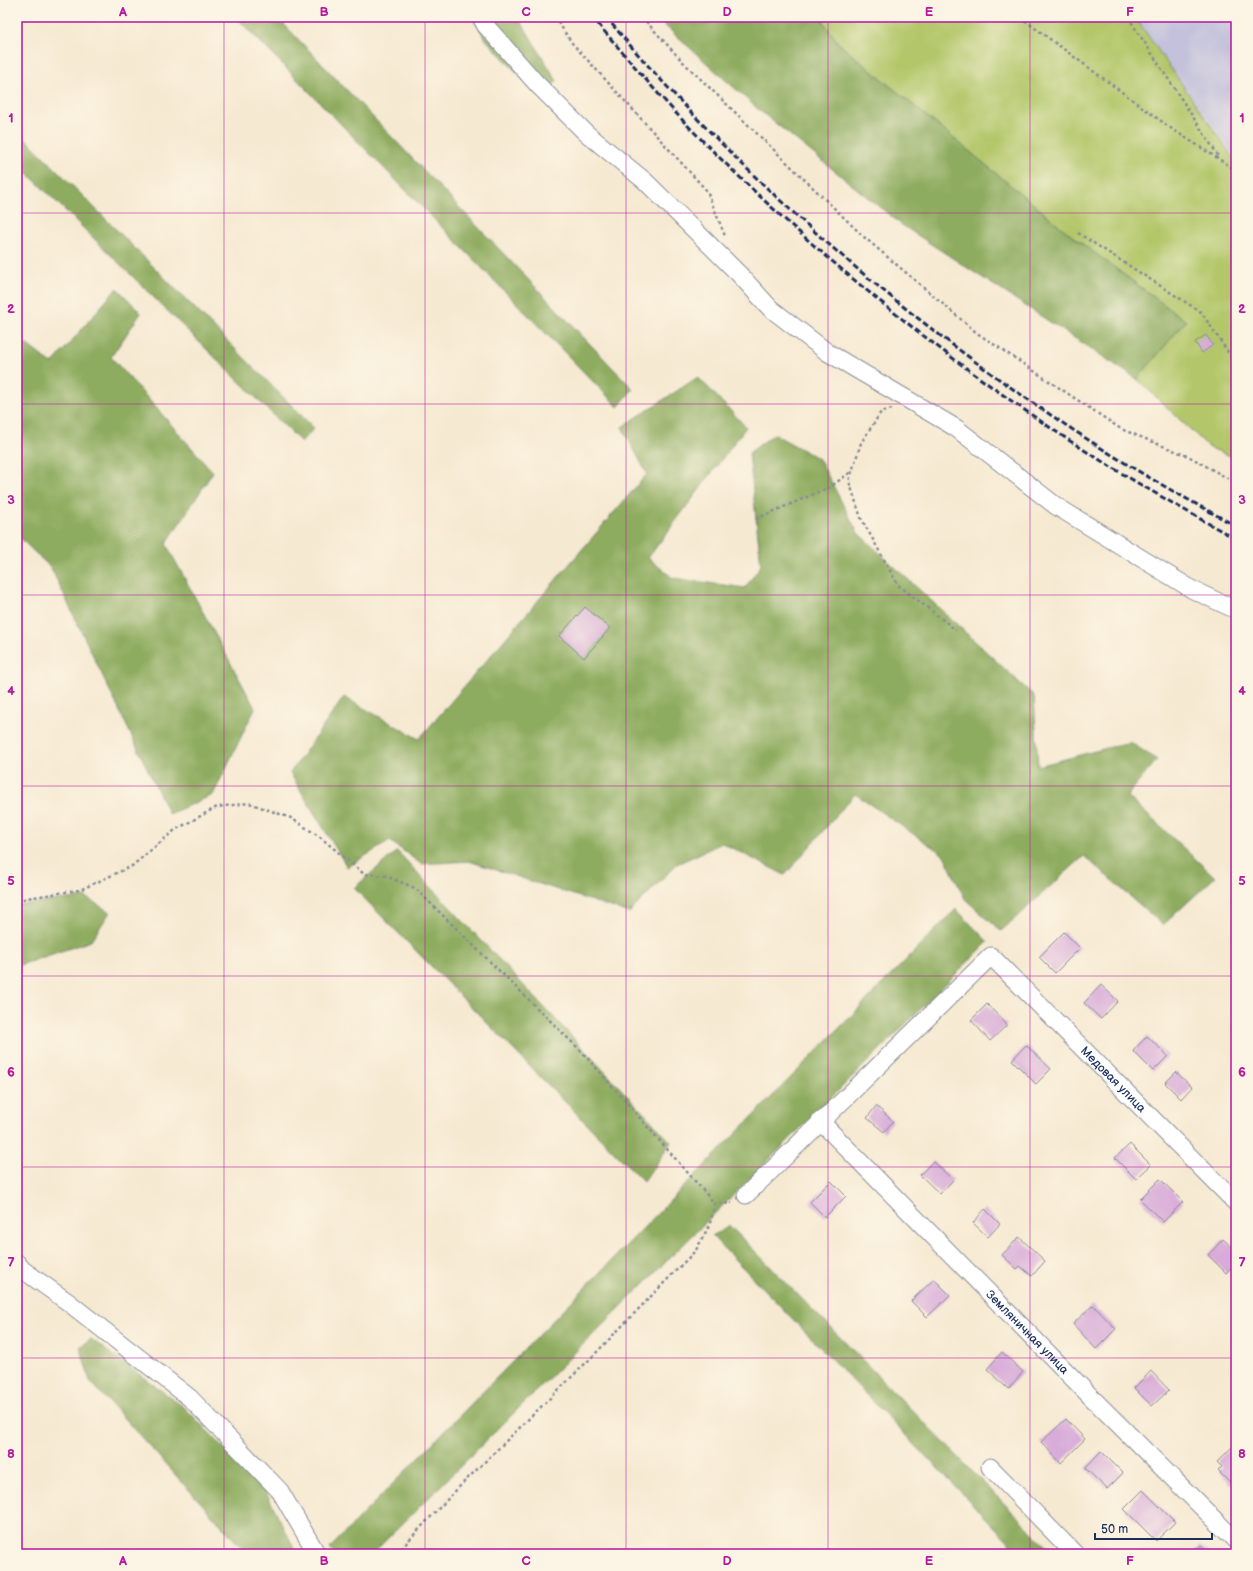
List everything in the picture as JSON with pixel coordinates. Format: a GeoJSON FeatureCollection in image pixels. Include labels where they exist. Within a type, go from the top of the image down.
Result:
{"type":"FeatureCollection","features":[{"type":"Feature","properties":{"kind":"street"},"geometry":{"type":"LineString","coordinates":[[480,17],[486,26],[537,84],[586,133],[645,181],[740,275],[770,308],[827,352],[911,403],[956,428],[1056,506],[1193,590],[1236,610]]}},
{"type":"Feature","properties":{"kind":"street","name":"Медовая улица"},"geometry":{"type":"LineString","coordinates":[[820,1121],[991,956],[1236,1203]]}},
{"type":"Feature","properties":{"kind":"street"},"geometry":{"type":"LineString","coordinates":[[746,1195],[820,1121]]}},
{"type":"Feature","properties":{"kind":"street","name":"Земляничная улица"},"geometry":{"type":"LineString","coordinates":[[820,1121],[1100,1406],[1236,1541]]}},
{"type":"Feature","properties":{"kind":"street"},"geometry":{"type":"LineString","coordinates":[[19,1268],[68,1302],[190,1398],[280,1491],[317,1554]]}},
{"type":"Feature","properties":{"kind":"street"},"geometry":{"type":"LineString","coordinates":[[990,1467],[1075,1554]]}},
{"type":"Feature","properties":{"kind":"path"},"geometry":{"type":"LineString","coordinates":[[554,17],[572,43],[707,191],[726,240]]}},
{"type":"Feature","properties":{"kind":"path"},"geometry":{"type":"LineString","coordinates":[[642,17],[682,61],[864,237],[977,333],[1121,429],[1190,456],[1236,483]]}},
{"type":"Feature","properties":{"kind":"path"},"geometry":{"type":"LineString","coordinates":[[1020,17],[1172,129],[1236,170]]}},
{"type":"Feature","properties":{"kind":"path"},"geometry":{"type":"LineString","coordinates":[[1128,17],[1220,159]]}},
{"type":"Feature","properties":{"kind":"path"},"geometry":{"type":"LineString","coordinates":[[1078,233],[1201,312],[1236,364]]}},
{"type":"Feature","properties":{"kind":"path"},"geometry":{"type":"LineString","coordinates":[[911,403],[881,412],[861,442],[849,481],[862,518],[898,585],[956,630]]}},
{"type":"Feature","properties":{"kind":"path"},"geometry":{"type":"LineString","coordinates":[[756,519],[830,487],[852,470]]}},
{"type":"Feature","properties":{"kind":"path"},"geometry":{"type":"LineString","coordinates":[[17,901],[27,898],[80,890],[132,866],[175,830],[217,807],[249,803],[291,818],[320,837],[364,874],[386,876],[415,888],[583,1052],[715,1204],[731,1204],[746,1195]]}},
{"type":"Feature","properties":{"kind":"path"},"geometry":{"type":"LineString","coordinates":[[398,1554],[408,1541],[461,1485],[591,1358],[696,1250],[709,1226],[715,1204]]}},
{"type":"Feature","properties":{"kind":"shaded area"},"geometry":{"type":"Polygon","coordinates":[[[1135,17],[1236,17],[1236,156],[1232,154],[1135,17]]]}},
{"type":"Feature","properties":{"kind":"green space"},"geometry":{"type":"Polygon","coordinates":[[[236,17],[277,17],[633,389],[618,407],[236,17]]]}},
{"type":"Feature","properties":{"kind":"green space"},"geometry":{"type":"Polygon","coordinates":[[[472,17],[518,17],[557,81],[539,96],[487,41],[472,17]]]}},
{"type":"Feature","properties":{"kind":"green space"},"geometry":{"type":"Polygon","coordinates":[[[658,17],[820,17],[839,44],[1072,236],[1186,321],[1137,379],[902,225],[759,110],[661,22],[658,17]]]}},
{"type":"Feature","properties":{"kind":"green space"},"geometry":{"type":"Polygon","coordinates":[[[820,17],[1135,17],[1236,162],[1236,458],[1210,448],[1137,379],[1186,321],[1072,236],[839,44],[820,17]]]}},
{"type":"Feature","properties":{"kind":"green space"},"geometry":{"type":"Polygon","coordinates":[[[17,130],[314,428],[301,442],[17,163],[17,130]]]}},
{"type":"Feature","properties":{"kind":"green space"},"geometry":{"type":"Polygon","coordinates":[[[117,288],[141,313],[111,357],[213,472],[166,544],[255,708],[213,795],[169,814],[51,568],[17,535],[17,337],[52,364],[117,288]]]}},
{"type":"Feature","properties":{"kind":"green space"},"geometry":{"type":"Polygon","coordinates":[[[698,377],[746,427],[648,558],[673,578],[745,588],[761,565],[749,453],[774,434],[819,459],[858,533],[1034,696],[1038,766],[1130,742],[1157,760],[1127,796],[1215,877],[1163,925],[1084,856],[1001,931],[965,899],[944,855],[855,794],[785,875],[722,843],[677,864],[629,913],[469,861],[421,864],[390,841],[347,867],[290,773],[344,697],[419,739],[647,474],[622,427],[698,377]]]}},
{"type":"Feature","properties":{"kind":"green space"},"geometry":{"type":"Polygon","coordinates":[[[397,851],[671,1142],[644,1182],[354,888],[397,851]]]}},
{"type":"Feature","properties":{"kind":"green space"},"geometry":{"type":"Polygon","coordinates":[[[85,897],[110,912],[91,941],[17,966],[17,905],[85,897]]]}},
{"type":"Feature","properties":{"kind":"green space"},"geometry":{"type":"Polygon","coordinates":[[[956,909],[988,942],[372,1554],[335,1554],[330,1548],[956,909]]]}},
{"type":"Feature","properties":{"kind":"green space"},"geometry":{"type":"Polygon","coordinates":[[[730,1226],[1054,1554],[1021,1554],[712,1236],[730,1226]]]}},
{"type":"Feature","properties":{"kind":"green space"},"geometry":{"type":"Polygon","coordinates":[[[91,1339],[185,1408],[265,1490],[294,1548],[284,1554],[253,1554],[242,1548],[90,1381],[80,1347],[91,1339]]]}},
{"type":"Feature","properties":{"kind":"building"},"geometry":{"type":"Polygon","coordinates":[[[1206,335],[1213,345],[1202,353],[1195,342],[1206,335]]]}},
{"type":"Feature","properties":{"kind":"building"},"geometry":{"type":"Polygon","coordinates":[[[585,607],[610,628],[584,658],[559,636],[585,607]]]}},
{"type":"Feature","properties":{"kind":"building"},"geometry":{"type":"Polygon","coordinates":[[[1064,932],[1080,948],[1055,973],[1039,957],[1064,932]]]}},
{"type":"Feature","properties":{"kind":"building"},"geometry":{"type":"Polygon","coordinates":[[[1101,985],[1118,1001],[1101,1019],[1084,1003],[1101,985]]]}},
{"type":"Feature","properties":{"kind":"building"},"geometry":{"type":"Polygon","coordinates":[[[987,1004],[1007,1025],[990,1041],[971,1020],[987,1004]]]}},
{"type":"Feature","properties":{"kind":"building"},"geometry":{"type":"Polygon","coordinates":[[[1147,1036],[1168,1056],[1153,1071],[1133,1051],[1147,1036]]]}},
{"type":"Feature","properties":{"kind":"building"},"geometry":{"type":"Polygon","coordinates":[[[1026,1045],[1051,1069],[1036,1084],[1012,1060],[1026,1045]]]}},
{"type":"Feature","properties":{"kind":"building"},"geometry":{"type":"Polygon","coordinates":[[[1176,1072],[1192,1087],[1181,1099],[1165,1083],[1176,1072]]]}},
{"type":"Feature","properties":{"kind":"building"},"geometry":{"type":"Polygon","coordinates":[[[876,1106],[893,1121],[884,1132],[867,1118],[876,1106]]]}},
{"type":"Feature","properties":{"kind":"building"},"geometry":{"type":"Polygon","coordinates":[[[1130,1144],[1151,1165],[1136,1179],[1115,1158],[1130,1144]]]}},
{"type":"Feature","properties":{"kind":"building"},"geometry":{"type":"Polygon","coordinates":[[[933,1161],[953,1180],[940,1194],[920,1175],[933,1161]]]}},
{"type":"Feature","properties":{"kind":"building"},"geometry":{"type":"Polygon","coordinates":[[[1160,1179],[1183,1202],[1163,1222],[1140,1199],[1160,1179]]]}},
{"type":"Feature","properties":{"kind":"building"},"geometry":{"type":"Polygon","coordinates":[[[831,1181],[846,1196],[825,1217],[810,1202],[831,1181]]]}},
{"type":"Feature","properties":{"kind":"building"},"geometry":{"type":"Polygon","coordinates":[[[985,1209],[1000,1224],[988,1237],[973,1223],[985,1209]]]}},
{"type":"Feature","properties":{"kind":"building"},"geometry":{"type":"Polygon","coordinates":[[[1019,1237],[1045,1261],[1032,1276],[1020,1266],[1017,1269],[1002,1255],[1019,1237]]]}},
{"type":"Feature","properties":{"kind":"building"},"geometry":{"type":"Polygon","coordinates":[[[1223,1239],[1236,1251],[1236,1262],[1226,1273],[1208,1255],[1223,1239]]]}},
{"type":"Feature","properties":{"kind":"building"},"geometry":{"type":"Polygon","coordinates":[[[934,1279],[950,1295],[927,1317],[911,1301],[934,1279]]]}},
{"type":"Feature","properties":{"kind":"building"},"geometry":{"type":"Polygon","coordinates":[[[1093,1305],[1116,1329],[1096,1349],[1073,1324],[1093,1305]]]}},
{"type":"Feature","properties":{"kind":"building"},"geometry":{"type":"Polygon","coordinates":[[[1002,1352],[1023,1372],[1008,1389],[987,1369],[1002,1352]]]}},
{"type":"Feature","properties":{"kind":"building"},"geometry":{"type":"Polygon","coordinates":[[[1151,1371],[1169,1390],[1152,1406],[1134,1388],[1151,1371]]]}},
{"type":"Feature","properties":{"kind":"building"},"geometry":{"type":"Polygon","coordinates":[[[1066,1419],[1085,1439],[1061,1463],[1041,1442],[1066,1419]]]}},
{"type":"Feature","properties":{"kind":"building"},"geometry":{"type":"Polygon","coordinates":[[[1236,1443],[1236,1489],[1218,1471],[1222,1467],[1217,1462],[1236,1443]]]}},
{"type":"Feature","properties":{"kind":"building"},"geometry":{"type":"Polygon","coordinates":[[[1101,1451],[1123,1473],[1107,1489],[1085,1468],[1101,1451]]]}},
{"type":"Feature","properties":{"kind":"building"},"geometry":{"type":"Polygon","coordinates":[[[1143,1490],[1175,1522],[1156,1541],[1124,1509],[1143,1490]]]}},
{"type":"Feature","properties":{"kind":"building"},"geometry":{"type":"Polygon","coordinates":[[[1201,1545],[1211,1554],[1192,1554],[1201,1545]]]}},
{"type":"Feature","properties":{"kind":"railway"},"geometry":{"type":"LineString","coordinates":[[592,17],[692,130],[774,210],[904,321],[995,389],[1065,438],[1138,483],[1236,539]]}},
{"type":"Feature","properties":{"kind":"railway"},"geometry":{"type":"LineString","coordinates":[[606,17],[661,80],[719,141],[779,200],[842,256],[906,309],[973,360],[1042,409],[1112,455],[1236,526]]}}]}
